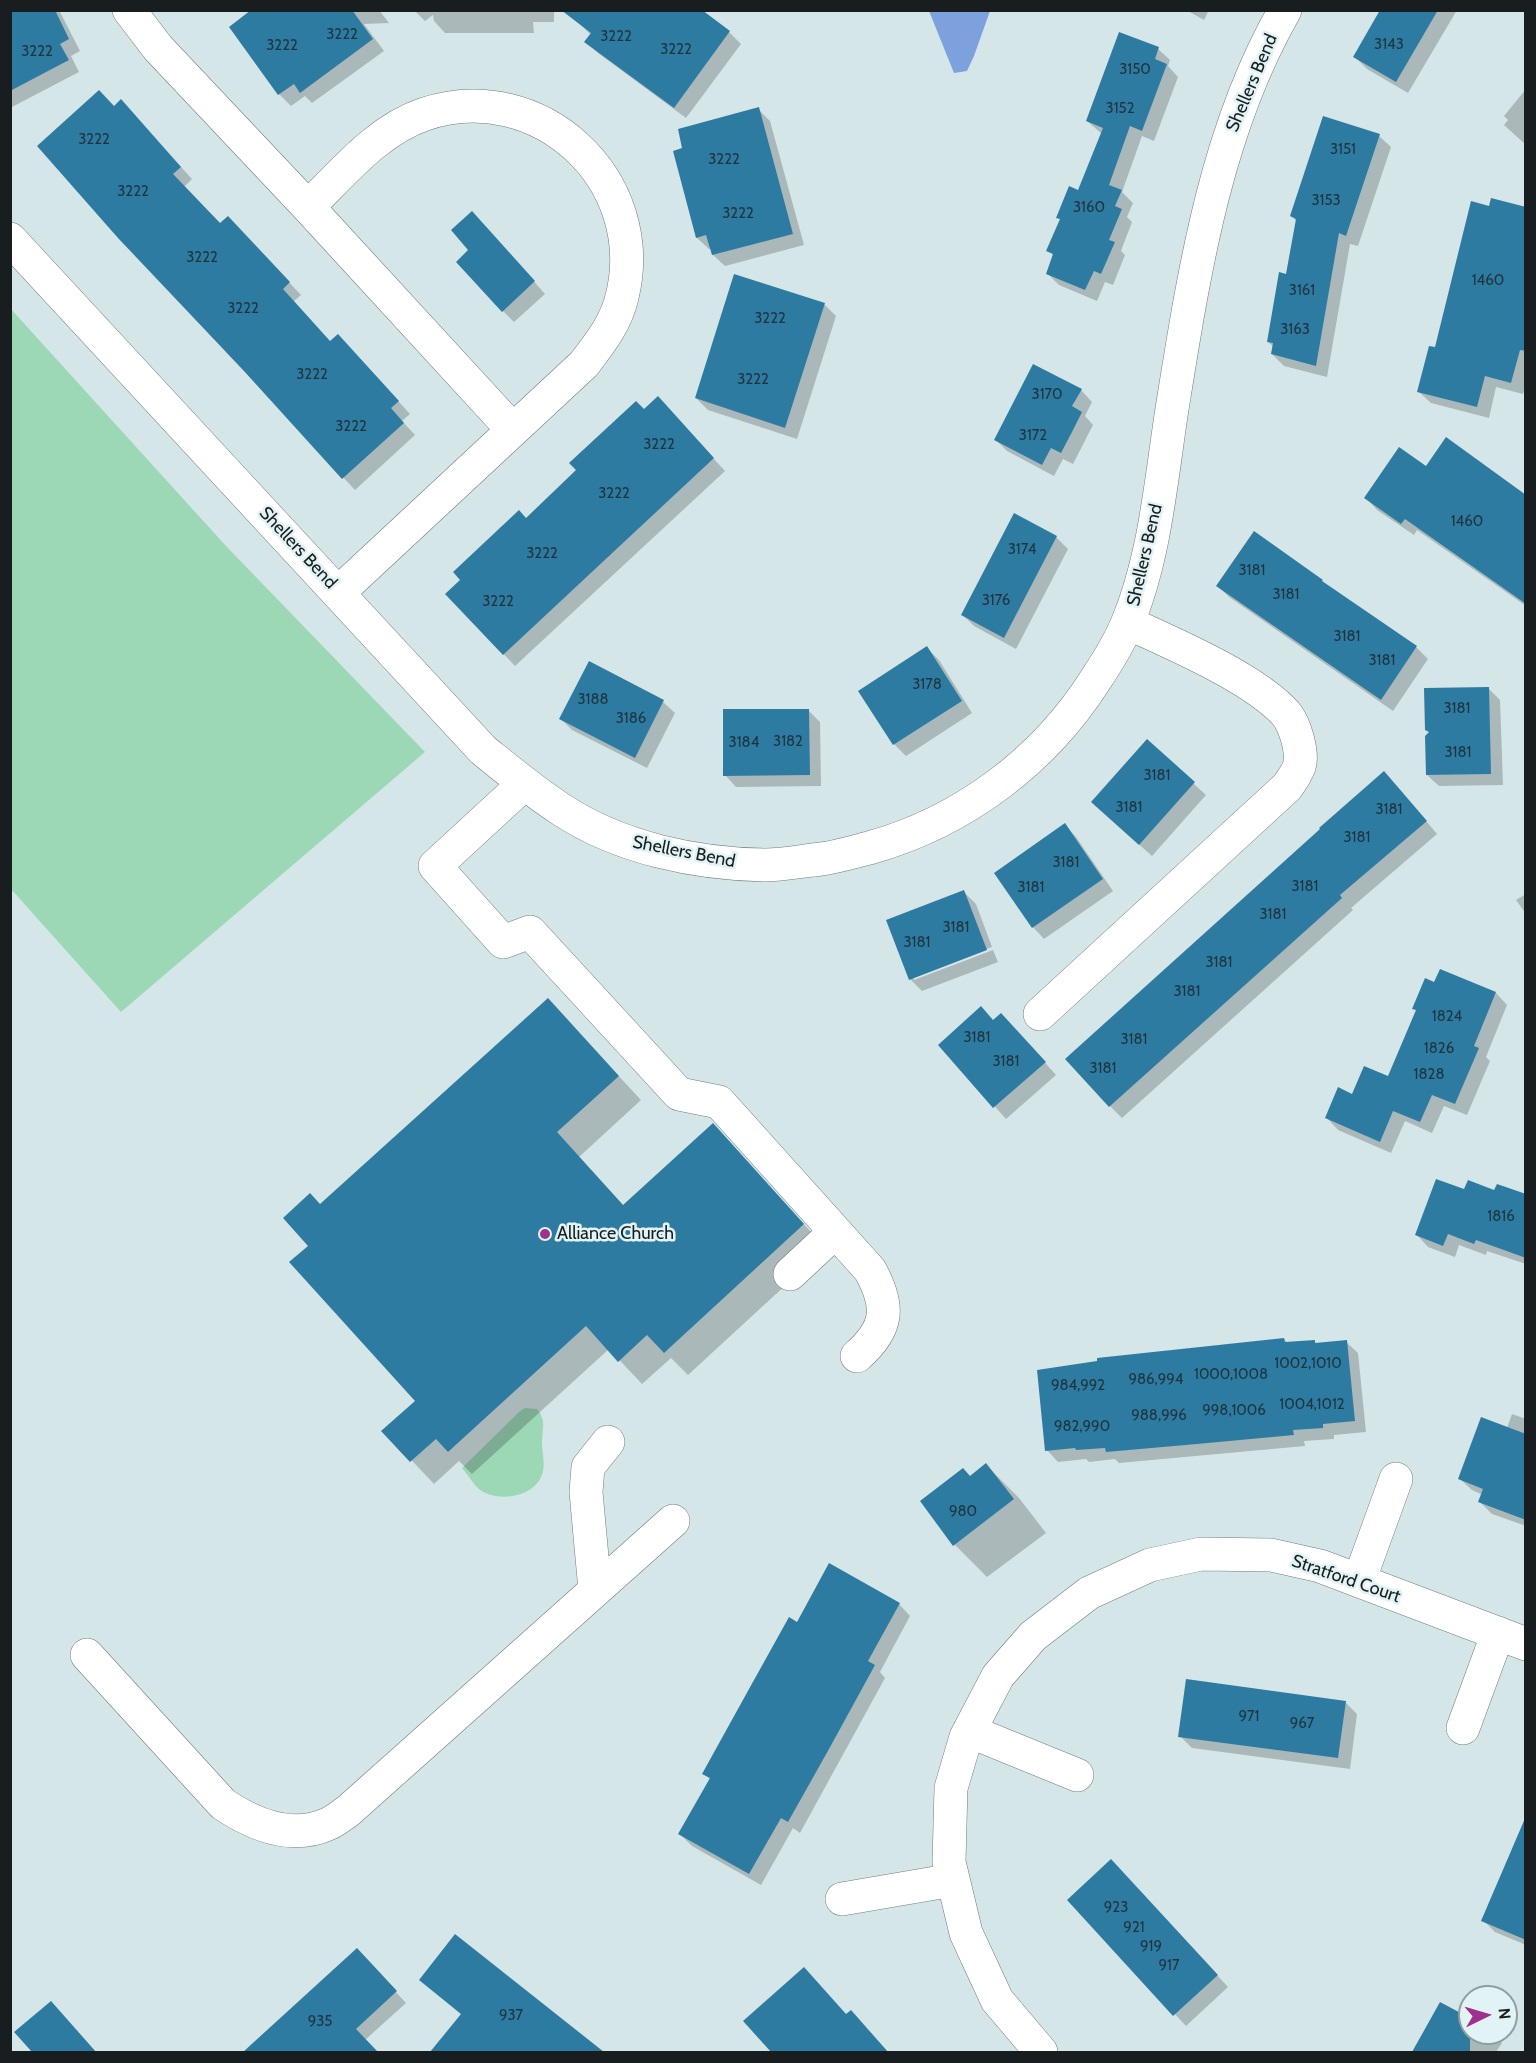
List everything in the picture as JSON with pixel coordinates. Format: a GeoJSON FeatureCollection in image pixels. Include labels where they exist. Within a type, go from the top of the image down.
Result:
{"type":"FeatureCollection","features":[{"type":"Feature","properties":{"kind":"street"},"geometry":{"type":"LineString","coordinates":[[129,10],[158,48],[512,429]]}},
{"type":"Feature","properties":{"kind":"street","name":"Shellers Bend"},"geometry":{"type":"LineString","coordinates":[[10,239],[483,750],[524,784],[565,812],[605,833],[650,849],[716,862],[767,865],[834,857],[896,840],[939,822],[990,792],[1037,753],[1080,704],[1114,651],[1128,623],[1144,574],[1202,237],[1227,141],[1270,36],[1285,10]]}},
{"type":"Feature","properties":{"kind":"street"},"geometry":{"type":"LineString","coordinates":[[308,207],[365,150],[396,127],[424,114],[448,108],[501,109],[527,116],[555,130],[576,146],[597,168],[614,197],[625,233],[627,265],[622,298],[609,332],[584,364],[339,592]]}},
{"type":"Feature","properties":{"kind":"street"},"geometry":{"type":"LineString","coordinates":[[1040,1014],[1287,788],[1300,765],[1298,742],[1288,716],[1263,694],[1203,660],[1128,623]]}},
{"type":"Feature","properties":{"kind":"street"},"geometry":{"type":"LineString","coordinates":[[524,784],[435,866],[503,942],[530,932],[679,1094],[719,1102],[870,1270],[880,1288],[885,1309],[881,1328],[868,1346],[857,1356]]}},
{"type":"Feature","properties":{"kind":"street"},"geometry":{"type":"LineString","coordinates":[[790,1274],[836,1232]]}},
{"type":"Feature","properties":{"kind":"street"},"geometry":{"type":"LineString","coordinates":[[595,1590],[586,1492],[588,1467],[608,1442]]}},
{"type":"Feature","properties":{"kind":"street"},"geometry":{"type":"LineString","coordinates":[[1359,1581],[1396,1479]]}},
{"type":"Feature","properties":{"kind":"street"},"geometry":{"type":"LineString","coordinates":[[87,1655],[223,1804],[244,1818],[272,1829],[302,1830],[328,1824],[348,1811],[673,1521]]}},
{"type":"Feature","properties":{"kind":"street","name":"Stratford Court"},"geometry":{"type":"LineString","coordinates":[[1041,2052],[997,2000],[966,1934],[949,1862],[951,1788],[969,1731],[998,1676],[1033,1636],[1089,1593],[1150,1565],[1201,1554],[1270,1555],[1320,1566],[1512,1638]]}},
{"type":"Feature","properties":{"kind":"street"},"geometry":{"type":"LineString","coordinates":[[1463,1728],[1512,1638]]}},
{"type":"Feature","properties":{"kind":"street"},"geometry":{"type":"LineString","coordinates":[[969,1731],[1077,1775]]}},
{"type":"Feature","properties":{"kind":"street"},"geometry":{"type":"LineString","coordinates":[[842,1899],[953,1880]]}},
{"type":"Feature","properties":{"kind":"green space"},"geometry":{"type":"Polygon","coordinates":[[[10,308],[226,546],[425,752],[121,1012],[11,889],[10,308]]]}},
{"type":"Feature","properties":{"kind":"green space"},"geometry":{"type":"Polygon","coordinates":[[[525,1408],[537,1409],[543,1421],[544,1468],[540,1480],[534,1487],[517,1495],[507,1497],[488,1494],[478,1488],[462,1468],[525,1408]]]}},
{"type":"Feature","properties":{"kind":"water"},"geometry":{"type":"Polygon","coordinates":[[[929,11],[990,11],[967,71],[954,73],[929,11]]]}},
{"type":"Feature","properties":{"kind":"building"},"geometry":{"type":"Polygon","coordinates":[[[10,10],[55,10],[69,39],[60,44],[69,60],[10,91],[10,10]]]}},
{"type":"Feature","properties":{"kind":"building"},"geometry":{"type":"Polygon","coordinates":[[[251,10],[352,10],[373,39],[300,93],[294,84],[278,95],[229,27],[251,10]]]}},
{"type":"Feature","properties":{"kind":"building"},"geometry":{"type":"Polygon","coordinates":[[[561,10],[702,10],[730,31],[674,108],[584,42],[591,33],[561,10]]]}},
{"type":"Feature","properties":{"kind":"building"},"geometry":{"type":"Polygon","coordinates":[[[1380,10],[1438,10],[1396,82],[1353,57],[1380,10]]]}},
{"type":"Feature","properties":{"kind":"building"},"geometry":{"type":"Polygon","coordinates":[[[1119,32],[1159,47],[1155,59],[1167,64],[1142,131],[1130,126],[1109,185],[1122,190],[1115,206],[1122,209],[1109,240],[1115,242],[1101,274],[1094,271],[1085,290],[1046,274],[1053,254],[1046,251],[1060,219],[1056,218],[1069,186],[1078,190],[1103,128],[1086,121],[1119,32]]]}},
{"type":"Feature","properties":{"kind":"building"},"geometry":{"type":"Polygon","coordinates":[[[99,90],[114,106],[121,99],[181,167],[173,174],[220,223],[228,216],[290,282],[283,289],[330,341],[338,334],[399,401],[391,408],[404,423],[342,479],[118,238],[37,146],[99,90]]]}},
{"type":"Feature","properties":{"kind":"building"},"geometry":{"type":"Polygon","coordinates":[[[759,107],[793,234],[712,255],[706,235],[696,238],[673,151],[682,148],[678,129],[759,107]]]}},
{"type":"Feature","properties":{"kind":"building"},"geometry":{"type":"Polygon","coordinates":[[[1323,116],[1380,134],[1346,236],[1339,233],[1316,366],[1271,354],[1273,343],[1267,342],[1279,272],[1286,274],[1296,219],[1290,216],[1323,116]]]}},
{"type":"Feature","properties":{"kind":"building"},"geometry":{"type":"Polygon","coordinates":[[[1491,198],[1526,207],[1526,351],[1520,350],[1511,383],[1485,376],[1477,407],[1417,392],[1429,346],[1435,347],[1471,201],[1489,206],[1491,198]]]}},
{"type":"Feature","properties":{"kind":"building"},"geometry":{"type":"Polygon","coordinates":[[[472,211],[535,281],[502,312],[456,262],[468,250],[451,230],[472,211]]]}},
{"type":"Feature","properties":{"kind":"building"},"geometry":{"type":"Polygon","coordinates":[[[734,274],[825,303],[785,428],[695,398],[734,274]]]}},
{"type":"Feature","properties":{"kind":"building"},"geometry":{"type":"Polygon","coordinates":[[[1033,364],[1082,389],[1072,406],[1082,412],[1061,453],[1051,448],[1042,465],[994,440],[1033,364]]]}},
{"type":"Feature","properties":{"kind":"building"},"geometry":{"type":"Polygon","coordinates":[[[658,396],[714,458],[503,655],[445,594],[460,580],[453,572],[519,510],[526,518],[576,470],[569,463],[636,401],[644,409],[658,396]]]}},
{"type":"Feature","properties":{"kind":"building"},"geometry":{"type":"Polygon","coordinates":[[[1446,437],[1526,495],[1526,604],[1405,519],[1401,524],[1364,498],[1399,447],[1426,466],[1446,437]]]}},
{"type":"Feature","properties":{"kind":"building"},"geometry":{"type":"Polygon","coordinates":[[[1014,513],[1057,536],[1004,638],[961,615],[1014,513]]]}},
{"type":"Feature","properties":{"kind":"building"},"geometry":{"type":"Polygon","coordinates":[[[1254,531],[1417,646],[1381,700],[1216,586],[1254,531]]]}},
{"type":"Feature","properties":{"kind":"building"},"geometry":{"type":"Polygon","coordinates":[[[927,646],[962,701],[893,745],[858,691],[927,646]]]}},
{"type":"Feature","properties":{"kind":"building"},"geometry":{"type":"Polygon","coordinates":[[[589,661],[664,700],[635,758],[559,719],[589,661]]]}},
{"type":"Feature","properties":{"kind":"building"},"geometry":{"type":"Polygon","coordinates":[[[1489,687],[1491,774],[1426,775],[1425,736],[1429,732],[1425,730],[1424,688],[1489,687]]]}},
{"type":"Feature","properties":{"kind":"building"},"geometry":{"type":"Polygon","coordinates":[[[723,709],[809,709],[810,775],[723,776],[723,709]]]}},
{"type":"Feature","properties":{"kind":"building"},"geometry":{"type":"Polygon","coordinates":[[[1147,739],[1195,782],[1139,845],[1091,802],[1147,739]]]}},
{"type":"Feature","properties":{"kind":"building"},"geometry":{"type":"Polygon","coordinates":[[[1384,771],[1427,821],[1340,895],[1342,898],[1109,1107],[1065,1059],[1384,771]]]}},
{"type":"Feature","properties":{"kind":"building"},"geometry":{"type":"Polygon","coordinates":[[[1065,823],[1103,879],[1032,928],[994,873],[1065,823]]]}},
{"type":"Feature","properties":{"kind":"building"},"geometry":{"type":"Polygon","coordinates":[[[964,890],[987,950],[909,980],[886,920],[964,890]]]}},
{"type":"Feature","properties":{"kind":"building"},"geometry":{"type":"Polygon","coordinates":[[[1440,969],[1496,992],[1474,1046],[1479,1048],[1455,1104],[1432,1095],[1420,1122],[1393,1111],[1380,1142],[1325,1118],[1338,1087],[1352,1094],[1364,1066],[1388,1076],[1416,1010],[1412,1009],[1425,978],[1434,982],[1440,969]]]}},
{"type":"Feature","properties":{"kind":"building","name":"Alliance Church"},"geometry":{"type":"Polygon","coordinates":[[[548,998],[619,1076],[557,1132],[623,1205],[713,1123],[804,1224],[664,1353],[647,1335],[618,1362],[586,1326],[448,1452],[436,1439],[410,1462],[381,1431],[415,1401],[289,1262],[308,1246],[283,1218],[310,1193],[320,1204],[548,998]]]}},
{"type":"Feature","properties":{"kind":"building"},"geometry":{"type":"Polygon","coordinates":[[[981,1006],[993,1020],[1001,1013],[1046,1062],[993,1108],[938,1045],[981,1006]]]}},
{"type":"Feature","properties":{"kind":"building"},"geometry":{"type":"Polygon","coordinates":[[[1436,1179],[1464,1189],[1468,1180],[1494,1190],[1497,1184],[1526,1194],[1526,1258],[1476,1240],[1474,1244],[1448,1234],[1443,1246],[1415,1235],[1436,1179]]]}},
{"type":"Feature","properties":{"kind":"building"},"geometry":{"type":"Polygon","coordinates":[[[1284,1338],[1285,1342],[1315,1340],[1315,1343],[1347,1340],[1355,1421],[1323,1424],[1323,1428],[1293,1430],[1294,1435],[1106,1452],[1105,1448],[1045,1451],[1037,1370],[1097,1361],[1097,1358],[1284,1338]]]}},
{"type":"Feature","properties":{"kind":"building"},"geometry":{"type":"Polygon","coordinates":[[[1481,1417],[1526,1434],[1526,1520],[1478,1502],[1483,1489],[1458,1479],[1481,1417]]]}},
{"type":"Feature","properties":{"kind":"building"},"geometry":{"type":"Polygon","coordinates":[[[986,1463],[1014,1499],[953,1546],[920,1501],[963,1468],[970,1476],[986,1463]]]}},
{"type":"Feature","properties":{"kind":"building"},"geometry":{"type":"Polygon","coordinates":[[[829,1563],[900,1603],[868,1661],[875,1665],[829,1749],[788,1822],[781,1818],[749,1874],[678,1834],[710,1778],[702,1774],[789,1617],[797,1622],[829,1563]]]}},
{"type":"Feature","properties":{"kind":"building"},"geometry":{"type":"Polygon","coordinates":[[[1186,1679],[1346,1701],[1338,1758],[1178,1737],[1186,1679]]]}},
{"type":"Feature","properties":{"kind":"building"},"geometry":{"type":"Polygon","coordinates":[[[1526,1816],[1526,1940],[1481,1921],[1526,1816]]]}},
{"type":"Feature","properties":{"kind":"building"},"geometry":{"type":"Polygon","coordinates":[[[1111,1859],[1218,1975],[1173,2016],[1067,1900],[1111,1859]]]}},
{"type":"Feature","properties":{"kind":"building"},"geometry":{"type":"Polygon","coordinates":[[[455,1934],[604,2052],[430,2052],[461,2014],[419,1980],[455,1934]]]}},
{"type":"Feature","properties":{"kind":"building"},"geometry":{"type":"Polygon","coordinates":[[[357,1948],[397,1991],[356,2029],[378,2052],[243,2052],[357,1948]]]}},
{"type":"Feature","properties":{"kind":"building"},"geometry":{"type":"Polygon","coordinates":[[[804,1967],[846,2014],[851,2010],[888,2052],[771,2052],[743,2021],[804,1967]]]}},
{"type":"Feature","properties":{"kind":"building"},"geometry":{"type":"Polygon","coordinates":[[[51,2001],[96,2052],[32,2052],[14,2032],[51,2001]]]}},
{"type":"Feature","properties":{"kind":"building"},"geometry":{"type":"Polygon","coordinates":[[[1440,2002],[1458,2012],[1458,2045],[1470,2045],[1470,2052],[1412,2052],[1440,2002]]]}},
{"type":"Feature","properties":{"kind":"place","name":"Alliance Church"},"geometry":{"type":"Point","coordinates":[545,1234]}}]}
